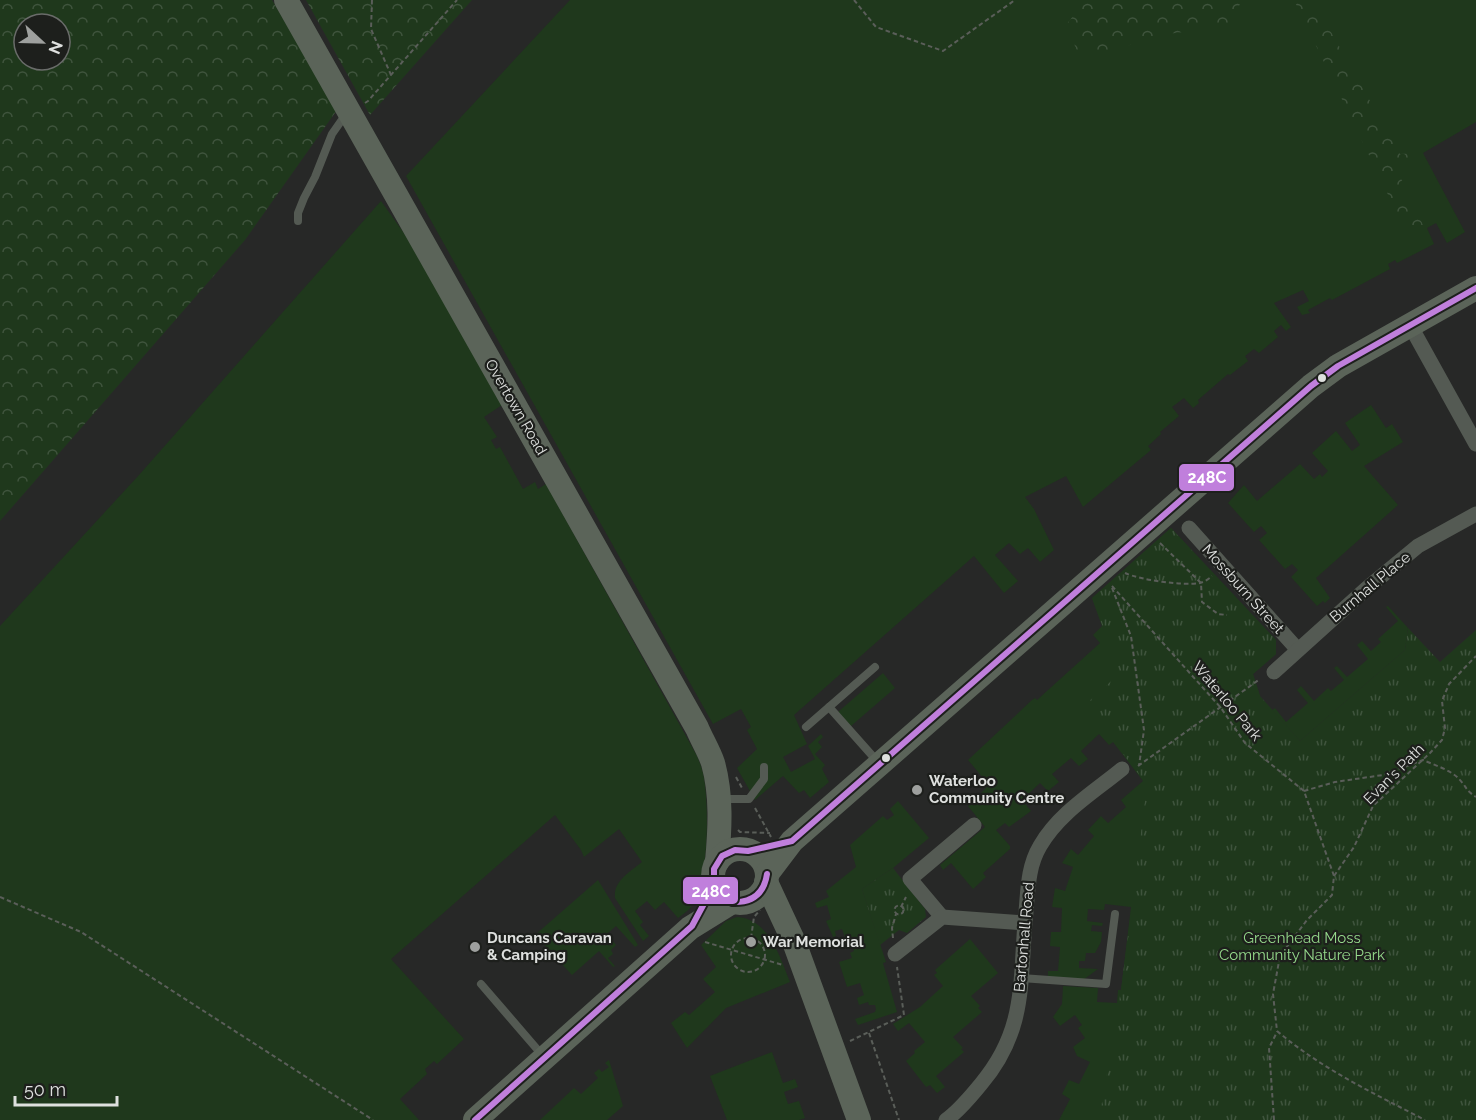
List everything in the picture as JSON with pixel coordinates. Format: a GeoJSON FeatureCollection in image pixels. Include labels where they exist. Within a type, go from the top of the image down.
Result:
{"type":"FeatureCollection","features":[{"type":"Feature","properties":{"kind":"main road","name":"Overtown Road"},"geometry":{"type":"LineString","coordinates":[[286,0],[697,728],[712,762],[724,807],[745,850]]}},
{"type":"Feature","properties":{"kind":"main road"},"geometry":{"type":"LineString","coordinates":[[685,932],[728,852],[745,850],[778,840],[880,765],[1311,386],[1338,366],[1476,288]]}},
{"type":"Feature","properties":{"kind":"main road","name":"Overtown Road"},"geometry":{"type":"LineString","coordinates":[[716,874],[724,807]]}},
{"type":"Feature","properties":{"kind":"main road"},"geometry":{"type":"LineString","coordinates":[[475,1120],[685,932],[741,902],[758,897],[767,878],[778,840]]}},
{"type":"Feature","properties":{"kind":"main road"},"geometry":{"type":"LineString","coordinates":[[745,850],[760,858],[805,971],[859,1120]]}},
{"type":"Feature","properties":{"kind":"main road"},"geometry":{"type":"LineString","coordinates":[[716,874],[724,898],[741,902],[794,942]]}},
{"type":"Feature","properties":{"kind":"street"},"geometry":{"type":"LineString","coordinates":[[1410,325],[1476,444]]}},
{"type":"Feature","properties":{"kind":"street","name":"Burnhall Place"},"geometry":{"type":"LineString","coordinates":[[1274,672],[1366,589],[1418,546],[1476,514]]}},
{"type":"Feature","properties":{"kind":"street","name":"Mossburn Street"},"geometry":{"type":"LineString","coordinates":[[1189,528],[1298,650]]}},
{"type":"Feature","properties":{"kind":"street","name":"Bartonhall Road"},"geometry":{"type":"LineString","coordinates":[[946,1120],[969,1099],[1006,1050],[1016,1018],[1030,872],[1044,840],[1054,824],[1122,769]]}},
{"type":"Feature","properties":{"kind":"street"},"geometry":{"type":"LineString","coordinates":[[942,917],[910,879],[974,825]]}},
{"type":"Feature","properties":{"kind":"street"},"geometry":{"type":"LineString","coordinates":[[895,954],[942,917],[1024,923]]}},
{"type":"Feature","properties":{"kind":"lane"},"geometry":{"type":"LineString","coordinates":[[298,221],[298,213],[332,134],[349,112]]}},
{"type":"Feature","properties":{"kind":"lane"},"geometry":{"type":"LineString","coordinates":[[806,727],[875,667]]}},
{"type":"Feature","properties":{"kind":"lane"},"geometry":{"type":"LineString","coordinates":[[829,707],[880,765]]}},
{"type":"Feature","properties":{"kind":"lane"},"geometry":{"type":"LineString","coordinates":[[724,807],[749,800],[764,779],[764,767]]}},
{"type":"Feature","properties":{"kind":"lane"},"geometry":{"type":"LineString","coordinates":[[1021,978],[1106,984],[1115,914]]}},
{"type":"Feature","properties":{"kind":"lane"},"geometry":{"type":"LineString","coordinates":[[481,984],[545,1058]]}},
{"type":"Feature","properties":{"kind":"path"},"geometry":{"type":"LineString","coordinates":[[372,0],[371,29],[391,75]]}},
{"type":"Feature","properties":{"kind":"path"},"geometry":{"type":"LineString","coordinates":[[349,112],[368,101],[457,0]]}},
{"type":"Feature","properties":{"kind":"path"},"geometry":{"type":"LineString","coordinates":[[854,0],[876,27],[943,51],[1015,0]]}},
{"type":"Feature","properties":{"kind":"path"},"geometry":{"type":"LineString","coordinates":[[1147,530],[1201,583],[1202,602],[1218,614],[1227,615]]}},
{"type":"Feature","properties":{"kind":"path"},"geometry":{"type":"LineString","coordinates":[[1113,560],[1127,574],[1148,580],[1201,583],[1225,569]]}},
{"type":"Feature","properties":{"kind":"path","name":"Waterloo Park"},"geometry":{"type":"LineString","coordinates":[[1139,766],[1143,730],[1131,636],[1112,586],[1221,708],[1245,742],[1304,791]]}},
{"type":"Feature","properties":{"kind":"path","name":"Evan's Path"},"geometry":{"type":"LineString","coordinates":[[1335,876],[1354,847],[1373,806],[1442,740],[1445,728],[1442,701],[1449,684],[1476,656]]}},
{"type":"Feature","properties":{"kind":"path"},"geometry":{"type":"LineString","coordinates":[[1122,769],[1132,771],[1265,675],[1274,672]]}},
{"type":"Feature","properties":{"kind":"path"},"geometry":{"type":"LineString","coordinates":[[1274,1120],[1269,1047],[1277,1031],[1273,994],[1280,956],[1307,920],[1332,895],[1335,876],[1304,791],[1335,782],[1383,775],[1423,760],[1460,779],[1466,791],[1476,797]]}},
{"type":"Feature","properties":{"kind":"path"},"geometry":{"type":"LineString","coordinates":[[732,770],[749,800],[778,840]]}},
{"type":"Feature","properties":{"kind":"path"},"geometry":{"type":"LineString","coordinates":[[724,807],[730,812],[734,826],[740,832],[778,840]]}},
{"type":"Feature","properties":{"kind":"path"},"geometry":{"type":"LineString","coordinates":[[0,897],[81,932],[374,1120]]}},
{"type":"Feature","properties":{"kind":"path"},"geometry":{"type":"LineString","coordinates":[[834,1048],[904,1015],[892,928],[896,914]]}},
{"type":"Feature","properties":{"kind":"path"},"geometry":{"type":"LineString","coordinates":[[685,932],[704,942],[805,971]]}},
{"type":"Feature","properties":{"kind":"path"},"geometry":{"type":"LineString","coordinates":[[742,939],[752,939],[761,944],[765,954],[764,960],[757,969],[746,972],[735,967],[731,950],[733,945],[742,939]]}},
{"type":"Feature","properties":{"kind":"path"},"geometry":{"type":"LineString","coordinates":[[1277,1031],[1301,1051],[1339,1076],[1425,1120]]}},
{"type":"Feature","properties":{"kind":"path"},"geometry":{"type":"LineString","coordinates":[[869,1033],[899,1120]]}},
{"type":"Feature","properties":{"kind":"green space"},"geometry":{"type":"Polygon","coordinates":[[[0,0],[272,0],[337,110],[245,240],[0,521],[0,0]]]}},
{"type":"Feature","properties":{"kind":"green space"},"geometry":{"type":"Polygon","coordinates":[[[306,0],[472,0],[370,115],[306,0]]]}},
{"type":"Feature","properties":{"kind":"green space"},"geometry":{"type":"Polygon","coordinates":[[[570,0],[1476,0],[1476,122],[1423,153],[1465,232],[1447,243],[1436,223],[1427,228],[1434,244],[1397,263],[1395,260],[1388,264],[1390,269],[1308,310],[1310,313],[1302,315],[1297,307],[1309,301],[1303,290],[1274,303],[1291,327],[1286,331],[1281,325],[1274,331],[1278,337],[1259,353],[1254,349],[1245,356],[1248,361],[1230,375],[1228,374],[1198,400],[1199,403],[1193,408],[1184,398],[1172,407],[1179,416],[1148,446],[1151,450],[1083,507],[1066,476],[1025,497],[1034,509],[1054,550],[1040,562],[1028,548],[1020,554],[1009,543],[995,555],[1018,581],[1004,593],[974,556],[794,715],[807,744],[783,757],[791,772],[815,759],[808,746],[821,734],[823,737],[818,742],[822,747],[815,754],[825,765],[822,769],[829,782],[810,798],[804,790],[799,793],[783,776],[755,800],[737,768],[757,749],[747,730],[751,727],[741,709],[713,724],[406,176],[570,0]]]}},
{"type":"Feature","properties":{"kind":"green space"},"geometry":{"type":"Polygon","coordinates":[[[1094,0],[1242,0],[1229,26],[1145,37],[1102,59],[1078,53],[1066,25],[1081,6],[1094,0]]]}},
{"type":"Feature","properties":{"kind":"green space"},"geometry":{"type":"Polygon","coordinates":[[[1294,0],[1313,0],[1400,154],[1422,153],[1396,168],[1423,225],[1407,234],[1294,0]]]}},
{"type":"Feature","properties":{"kind":"green space"},"geometry":{"type":"Polygon","coordinates":[[[381,201],[406,236],[502,405],[484,417],[497,437],[491,440],[496,449],[500,447],[523,489],[535,482],[538,489],[546,484],[697,756],[704,778],[707,807],[705,863],[698,895],[692,906],[678,918],[664,902],[655,910],[647,901],[635,911],[643,922],[640,925],[649,936],[643,941],[615,898],[620,882],[642,862],[619,829],[584,857],[555,815],[391,959],[464,1039],[437,1064],[434,1061],[425,1069],[427,1074],[400,1099],[419,1120],[0,1120],[0,626],[139,475],[381,201]]]}},
{"type":"Feature","properties":{"kind":"green space"},"geometry":{"type":"Polygon","coordinates":[[[1371,405],[1386,428],[1392,424],[1403,442],[1364,466],[1398,505],[1316,578],[1330,598],[1317,606],[1291,577],[1298,570],[1292,564],[1285,569],[1259,540],[1267,533],[1261,526],[1254,532],[1228,503],[1244,485],[1257,501],[1300,464],[1314,479],[1320,474],[1322,477],[1328,471],[1312,453],[1336,431],[1352,451],[1360,445],[1345,423],[1371,405]]]}},
{"type":"Feature","properties":{"kind":"green space"},"geometry":{"type":"Polygon","coordinates":[[[1171,528],[1276,640],[1276,654],[1253,674],[1260,696],[1144,1120],[1059,1120],[1070,1099],[1062,1094],[1069,1080],[1079,1084],[1090,1062],[1077,1056],[1073,1047],[1085,1038],[1078,1028],[1082,1025],[1075,1015],[1060,1026],[1053,1017],[1062,1004],[1063,986],[1098,988],[1097,1002],[1117,1003],[1118,990],[1121,990],[1131,907],[1105,904],[1104,910],[1088,909],[1087,921],[1103,923],[1102,926],[1092,925],[1091,931],[1102,932],[1101,942],[1095,953],[1086,953],[1085,961],[1079,961],[1079,968],[1098,969],[1083,980],[1048,977],[1048,971],[1058,971],[1060,947],[1050,946],[1051,932],[1061,932],[1062,908],[1052,907],[1055,888],[1065,891],[1073,867],[1062,863],[1071,849],[1078,855],[1094,836],[1088,830],[1101,816],[1108,823],[1126,807],[1121,800],[1143,781],[1113,742],[1109,745],[1099,734],[1081,751],[1088,759],[1079,766],[1071,758],[1052,774],[1059,782],[1048,791],[1040,783],[1022,800],[1031,811],[1009,827],[1005,823],[996,830],[1010,849],[983,873],[986,877],[973,889],[951,863],[943,870],[940,865],[985,827],[968,806],[989,785],[968,760],[1032,700],[1035,698],[1037,700],[1100,643],[1093,635],[1102,626],[1092,598],[1171,528]]]}},
{"type":"Feature","properties":{"kind":"green space","name":"Greenhead Moss Community Nature Park"},"geometry":{"type":"Polygon","coordinates":[[[1171,528],[1276,640],[1276,654],[1253,674],[1260,696],[1300,741],[1405,650],[1408,628],[1440,662],[1476,630],[1476,1120],[1099,1120],[1121,990],[1147,785],[1085,705],[1120,673],[1092,598],[1171,528]]]}},
{"type":"Feature","properties":{"kind":"green space"},"geometry":{"type":"Polygon","coordinates":[[[1388,606],[1408,628],[1405,650],[1300,741],[1272,710],[1275,708],[1286,722],[1308,703],[1297,690],[1301,686],[1314,701],[1328,688],[1331,691],[1344,680],[1334,668],[1337,666],[1347,677],[1368,659],[1357,645],[1362,641],[1371,651],[1381,642],[1378,639],[1398,621],[1386,607],[1388,606]]]}},
{"type":"Feature","properties":{"kind":"green space"},"geometry":{"type":"Polygon","coordinates":[[[883,673],[895,688],[851,726],[838,712],[883,673]]]}},
{"type":"Feature","properties":{"kind":"green space"},"geometry":{"type":"Polygon","coordinates":[[[898,801],[929,838],[893,868],[862,889],[886,962],[883,963],[897,1012],[858,1025],[855,1019],[875,1012],[875,1005],[869,1005],[868,1002],[859,1005],[857,998],[864,995],[860,983],[847,987],[839,962],[852,958],[850,953],[854,951],[850,942],[847,943],[842,929],[835,931],[836,936],[833,937],[826,921],[831,919],[827,905],[817,908],[815,903],[829,897],[826,891],[856,867],[850,845],[883,816],[887,820],[894,815],[890,809],[898,801]]]}},
{"type":"Feature","properties":{"kind":"green space"},"geometry":{"type":"Polygon","coordinates":[[[893,868],[925,909],[926,917],[907,933],[899,930],[880,945],[862,889],[893,868]]]}},
{"type":"Feature","properties":{"kind":"green space"},"geometry":{"type":"Polygon","coordinates":[[[598,880],[638,945],[635,947],[616,926],[607,934],[616,945],[611,950],[613,954],[608,958],[615,966],[613,967],[599,951],[572,975],[535,935],[598,880]]]}},
{"type":"Feature","properties":{"kind":"green space"},"geometry":{"type":"Polygon","coordinates":[[[737,917],[748,919],[765,932],[777,951],[790,982],[726,1008],[687,1048],[671,1023],[685,1012],[689,1015],[715,992],[703,979],[716,967],[701,945],[726,921],[737,917]]]}},
{"type":"Feature","properties":{"kind":"green space"},"geometry":{"type":"Polygon","coordinates":[[[970,939],[998,973],[971,996],[982,1012],[953,1037],[964,1052],[936,1076],[945,1087],[937,1093],[930,1085],[926,1087],[906,1061],[925,1042],[909,1023],[898,1031],[893,1024],[920,1007],[943,986],[934,975],[937,973],[935,970],[970,939]]]}},
{"type":"Feature","properties":{"kind":"green space"},"geometry":{"type":"Polygon","coordinates":[[[772,1052],[783,1083],[795,1079],[798,1087],[784,1092],[788,1104],[799,1101],[805,1118],[799,1120],[727,1120],[710,1076],[772,1052]]]}},
{"type":"Feature","properties":{"kind":"green space"},"geometry":{"type":"Polygon","coordinates":[[[609,1060],[623,1106],[607,1120],[540,1120],[574,1088],[581,1094],[598,1078],[594,1073],[599,1069],[602,1072],[609,1067],[605,1063],[609,1060]]]}},
{"type":"Feature","properties":{"kind":"transit line","name":"248C"},"geometry":{"type":"LineString","coordinates":[[475,1120],[692,926],[714,885],[714,869],[722,856],[735,850],[748,851],[792,841],[1311,386],[1338,366],[1476,288]]}},
{"type":"Feature","properties":{"kind":"transit line","name":"248C"},"geometry":{"type":"LineString","coordinates":[[732,902],[745,901],[756,896],[763,887],[767,874]]}},
{"type":"Feature","properties":{"kind":"place","name":"Waterloo Community Centre"},"geometry":{"type":"Point","coordinates":[917,790]}},
{"type":"Feature","properties":{"kind":"place","name":"War Memorial"},"geometry":{"type":"Point","coordinates":[751,942]}},
{"type":"Feature","properties":{"kind":"place","name":"Duncans Caravan & Camping"},"geometry":{"type":"Point","coordinates":[475,947]}}]}
